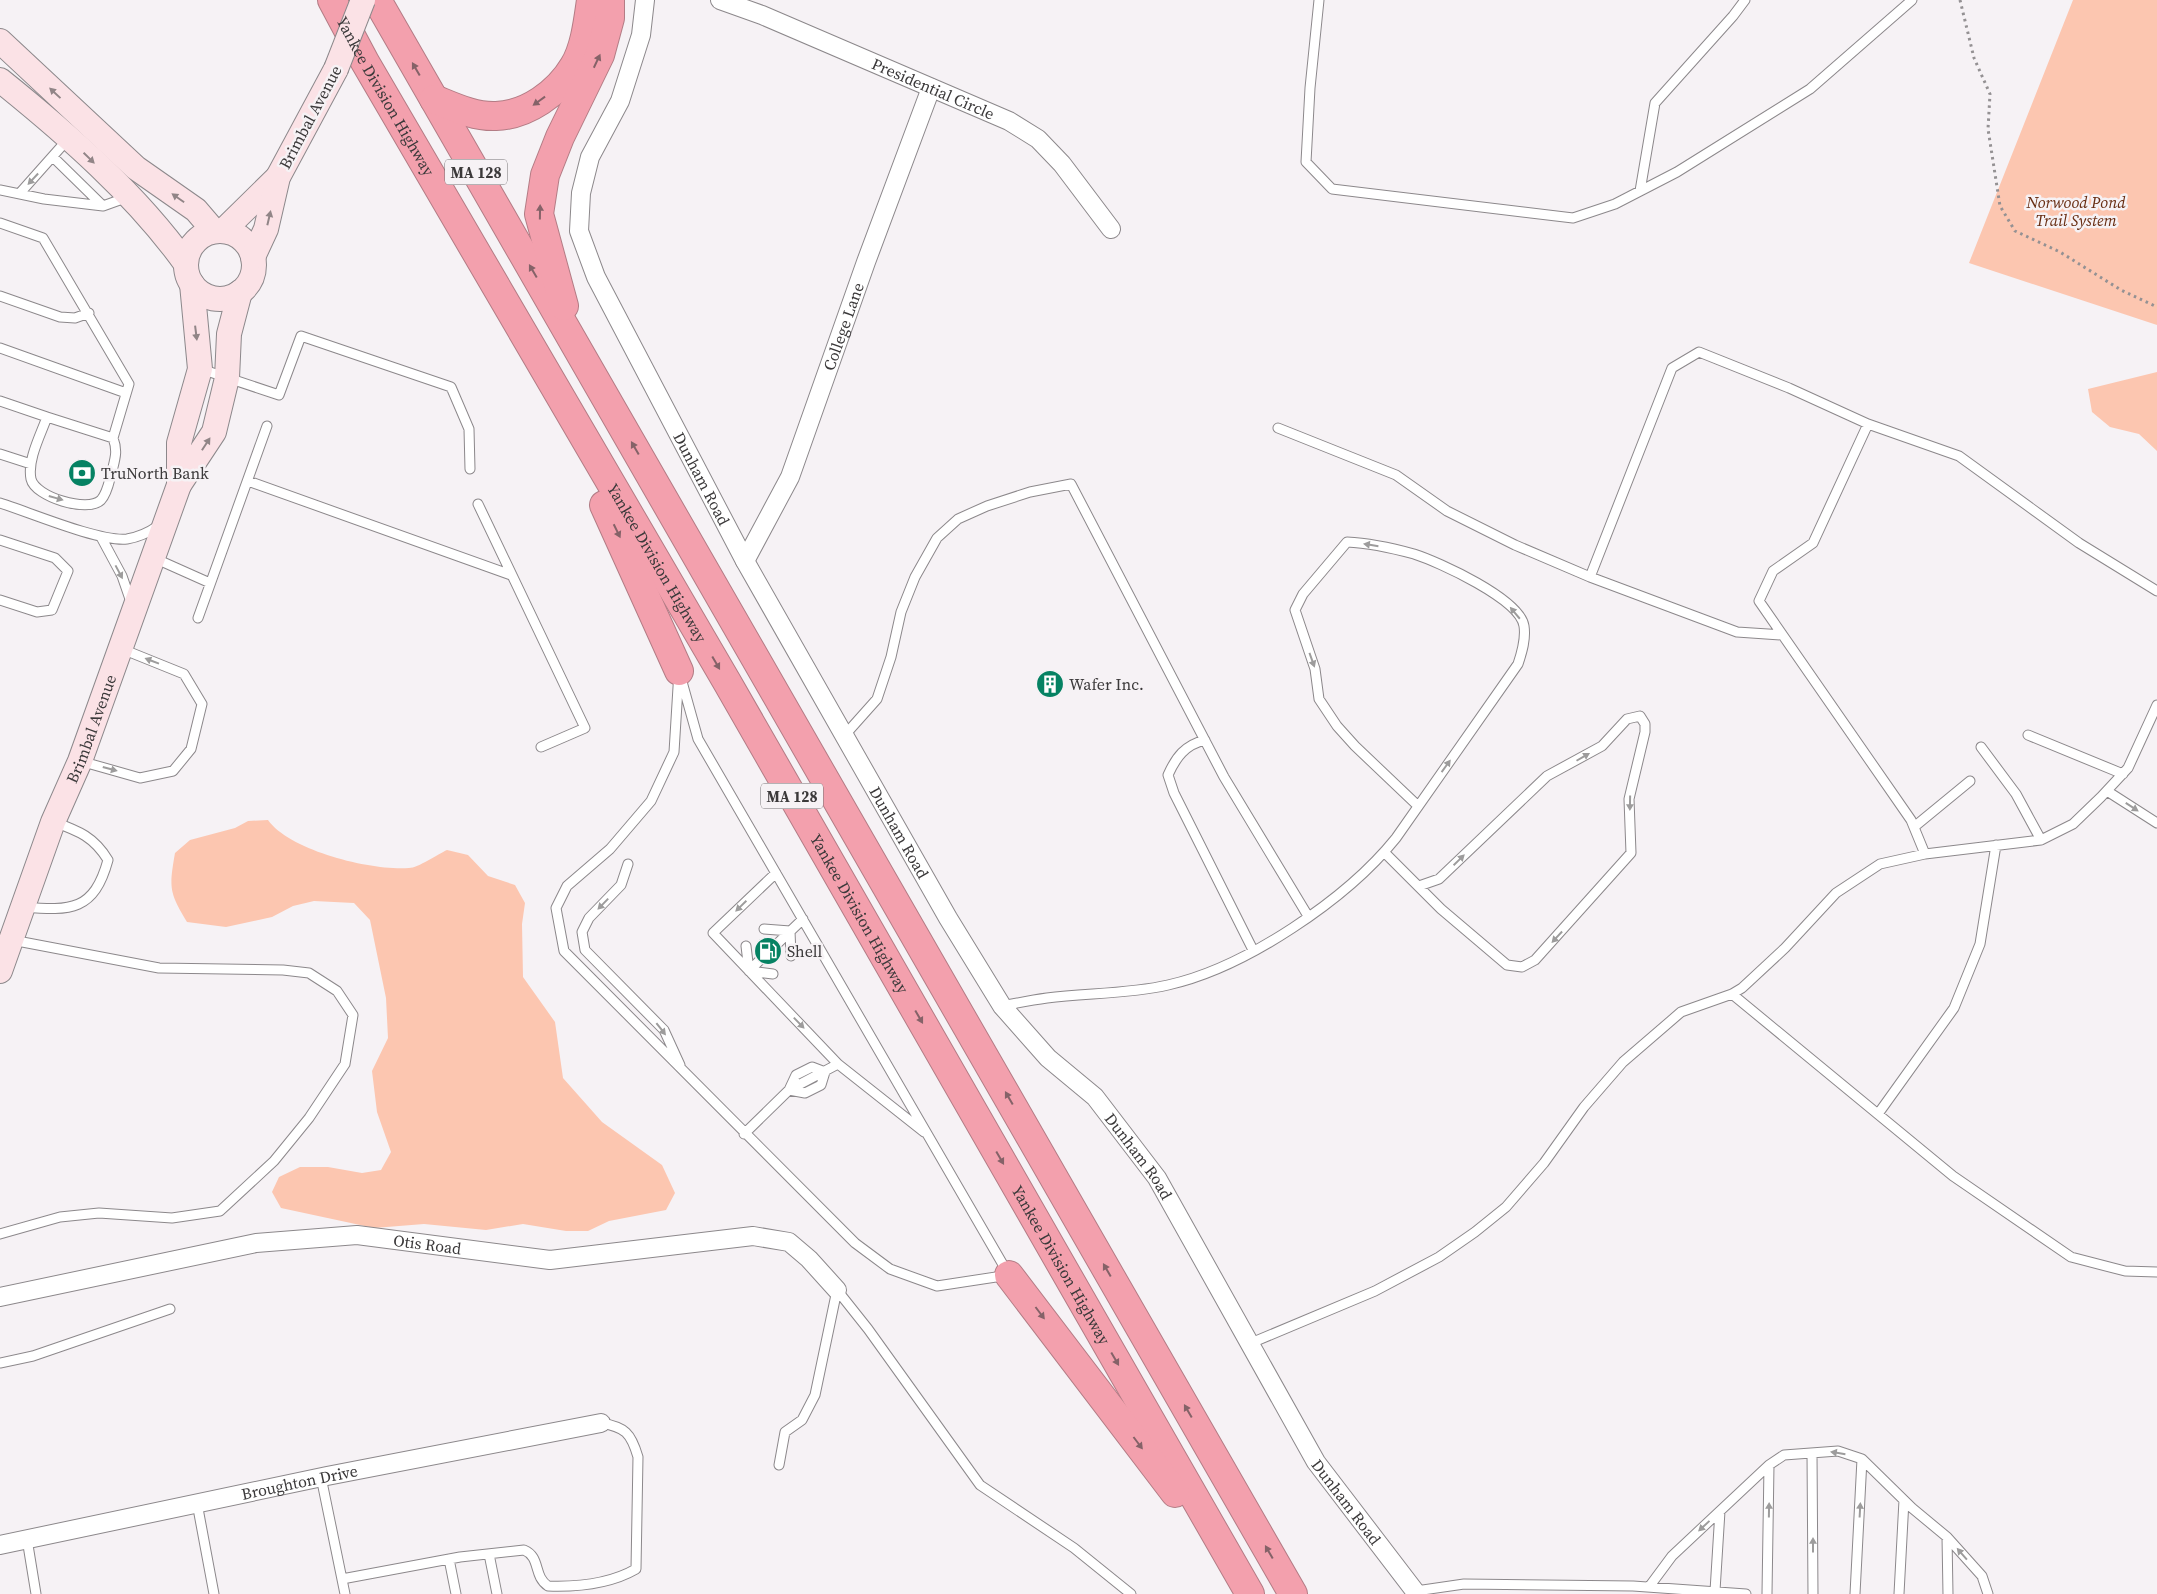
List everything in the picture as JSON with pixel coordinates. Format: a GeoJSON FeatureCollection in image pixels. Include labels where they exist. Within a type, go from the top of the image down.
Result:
{"type":"FeatureCollection","features":[{"type":"Feature","properties":{"kind":"highway","name":"MA 128"},"geometry":{"type":"LineString","coordinates":[[377,0],[1293,1594]]}},
{"type":"Feature","properties":{"kind":"highway"},"geometry":{"type":"LineString","coordinates":[[434,99],[468,112],[496,116],[526,110],[553,91],[574,66],[587,28],[591,0]]}},
{"type":"Feature","properties":{"kind":"highway"},"geometry":{"type":"LineString","coordinates":[[575,343],[539,214],[545,175],[560,137],[600,55],[610,18],[610,0]]}},
{"type":"Feature","properties":{"kind":"highway","name":"Yankee Division Highway"},"geometry":{"type":"LineString","coordinates":[[334,3],[365,62],[737,699],[1248,1591]]}},
{"type":"Feature","properties":{"kind":"highway"},"geometry":{"type":"LineString","coordinates":[[450,208],[617,531],[679,671]]}},
{"type":"Feature","properties":{"kind":"highway"},"geometry":{"type":"LineString","coordinates":[[1010,1276],[1248,1591]]}},
{"type":"Feature","properties":{"kind":"main road","name":"Brimbal Avenue"},"geometry":{"type":"LineString","coordinates":[[278,177],[336,69],[362,0]]}},
{"type":"Feature","properties":{"kind":"main road"},"geometry":{"type":"LineString","coordinates":[[0,41],[136,168],[196,210],[218,231]]}},
{"type":"Feature","properties":{"kind":"main road"},"geometry":{"type":"LineString","coordinates":[[0,80],[60,148],[128,197],[164,233],[189,274],[210,297],[225,298],[240,292]]}},
{"type":"Feature","properties":{"kind":"main road"},"geometry":{"type":"LineString","coordinates":[[218,231],[278,177]]}},
{"type":"Feature","properties":{"kind":"main road"},"geometry":{"type":"LineString","coordinates":[[179,485],[214,432],[227,378],[229,334],[240,292],[252,276],[253,257],[266,229],[278,177]]}},
{"type":"Feature","properties":{"kind":"main road"},"geometry":{"type":"LineString","coordinates":[[179,485],[179,443],[200,369],[188,252],[194,242],[203,235],[218,231],[233,233],[242,239],[249,247],[253,257]]}},
{"type":"Feature","properties":{"kind":"main road","name":"Brimbal Avenue"},"geometry":{"type":"LineString","coordinates":[[0,971],[53,822],[80,761],[133,608],[179,485]]}},
{"type":"Feature","properties":{"kind":"street","name":"Dunham Road"},"geometry":{"type":"LineString","coordinates":[[645,0],[641,35],[620,101],[590,157],[582,193],[579,231],[596,277],[745,560],[948,918],[1002,1006],[1048,1058],[1094,1097],[1158,1178],[1316,1462],[1416,1593]]}},
{"type":"Feature","properties":{"kind":"street","name":"Presidential Circle"},"geometry":{"type":"LineString","coordinates":[[720,0],[762,15],[1009,122],[1038,139],[1062,164],[1111,229]]}},
{"type":"Feature","properties":{"kind":"street","name":"College Lane"},"geometry":{"type":"LineString","coordinates":[[745,560],[790,477],[866,262],[931,88]]}},
{"type":"Feature","properties":{"kind":"street","name":"Otis Road"},"geometry":{"type":"LineString","coordinates":[[0,1297],[256,1243],[357,1236],[549,1260],[753,1236],[789,1242],[809,1259],[837,1290]]}},
{"type":"Feature","properties":{"kind":"street","name":"Broughton Drive"},"geometry":{"type":"LineString","coordinates":[[0,1545],[321,1477],[601,1423]]}},
{"type":"Feature","properties":{"kind":"lane"},"geometry":{"type":"LineString","coordinates":[[1319,0],[1310,88],[1306,162],[1332,189],[1573,218],[1615,204],[1678,172],[1810,89],[1912,0]]}},
{"type":"Feature","properties":{"kind":"lane"},"geometry":{"type":"LineString","coordinates":[[1640,191],[1655,103],[1745,0]]}},
{"type":"Feature","properties":{"kind":"lane"},"geometry":{"type":"LineString","coordinates":[[20,193],[60,148],[103,206]]}},
{"type":"Feature","properties":{"kind":"lane"},"geometry":{"type":"LineString","coordinates":[[0,190],[44,199],[103,206],[128,197]]}},
{"type":"Feature","properties":{"kind":"lane"},"geometry":{"type":"LineString","coordinates":[[0,223],[44,238],[129,384],[113,438],[118,448],[106,492],[100,501],[93,505],[82,506],[42,494],[35,488],[31,479],[31,464],[47,417]]}},
{"type":"Feature","properties":{"kind":"lane"},"geometry":{"type":"LineString","coordinates":[[0,296],[60,317],[75,318],[89,313]]}},
{"type":"Feature","properties":{"kind":"lane"},"geometry":{"type":"LineString","coordinates":[[200,369],[279,395],[301,336],[451,387],[469,430],[470,469]]}},
{"type":"Feature","properties":{"kind":"lane"},"geometry":{"type":"LineString","coordinates":[[0,348],[126,393]]}},
{"type":"Feature","properties":{"kind":"lane"},"geometry":{"type":"LineString","coordinates":[[1590,576],[1672,368],[1699,352],[1789,388],[1868,424],[1959,456],[2080,543],[2157,591]]}},
{"type":"Feature","properties":{"kind":"lane"},"geometry":{"type":"LineString","coordinates":[[0,401],[113,438]]}},
{"type":"Feature","properties":{"kind":"lane"},"geometry":{"type":"LineString","coordinates":[[1868,424],[1813,544],[1773,571],[1759,601],[1911,820],[1925,854]]}},
{"type":"Feature","properties":{"kind":"lane"},"geometry":{"type":"LineString","coordinates":[[198,618],[268,426]]}},
{"type":"Feature","properties":{"kind":"lane"},"geometry":{"type":"LineString","coordinates":[[1278,428],[1396,475],[1447,511],[1515,545],[1590,576],[1737,632],[1782,635]]}},
{"type":"Feature","properties":{"kind":"lane"},"geometry":{"type":"LineString","coordinates":[[0,454],[31,464]]}},
{"type":"Feature","properties":{"kind":"lane"},"geometry":{"type":"LineString","coordinates":[[248,481],[511,575]]}},
{"type":"Feature","properties":{"kind":"lane"},"geometry":{"type":"LineString","coordinates":[[844,736],[876,699],[891,657],[901,612],[915,576],[937,538],[958,519],[987,506],[1030,492],[1071,484],[1224,778],[1308,916]]}},
{"type":"Feature","properties":{"kind":"lane"},"geometry":{"type":"LineString","coordinates":[[0,503],[101,536],[125,539],[144,535],[165,521]]}},
{"type":"Feature","properties":{"kind":"lane"},"geometry":{"type":"LineString","coordinates":[[478,504],[585,728],[541,747]]}},
{"type":"Feature","properties":{"kind":"lane"},"geometry":{"type":"LineString","coordinates":[[101,536],[122,576],[133,608]]}},
{"type":"Feature","properties":{"kind":"lane"},"geometry":{"type":"LineString","coordinates":[[0,540],[55,558],[68,571],[52,610],[37,612],[0,600]]}},
{"type":"Feature","properties":{"kind":"lane"},"geometry":{"type":"LineString","coordinates":[[1002,1006],[1045,998],[1137,990],[1170,985],[1210,971],[1253,950],[1308,916],[1338,895],[1384,852],[1518,664],[1523,648],[1524,625],[1516,611],[1503,601],[1445,566],[1414,554],[1369,543],[1346,542],[1303,594],[1295,610],[1315,668],[1319,699],[1337,726],[1417,805]]}},
{"type":"Feature","properties":{"kind":"lane"},"geometry":{"type":"LineString","coordinates":[[152,557],[210,583]]}},
{"type":"Feature","properties":{"kind":"lane"},"geometry":{"type":"LineString","coordinates":[[80,761],[140,778],[173,771],[191,750],[202,704],[184,674],[119,648]]}},
{"type":"Feature","properties":{"kind":"lane"},"geometry":{"type":"LineString","coordinates":[[679,671],[698,739],[1010,1276],[937,1286],[890,1269],[835,1226],[564,951],[556,908],[567,886],[610,849],[651,801],[674,752],[679,671]]}},
{"type":"Feature","properties":{"kind":"lane"},"geometry":{"type":"LineString","coordinates":[[1251,1343],[1375,1291],[1439,1257],[1475,1232],[1506,1207],[1544,1163],[1584,1107],[1623,1062],[1681,1012],[1732,994],[1742,988],[1785,948],[1836,893],[1880,864],[1925,854],[2041,840],[2073,824],[2128,768],[2157,705]]}},
{"type":"Feature","properties":{"kind":"lane"},"geometry":{"type":"LineString","coordinates":[[1384,852],[1441,909],[1507,965],[1522,966],[1535,960],[1631,853],[1628,799],[1646,732],[1645,724],[1640,716],[1627,720],[1602,746],[1547,776],[1439,879],[1419,886]]}},
{"type":"Feature","properties":{"kind":"lane"},"geometry":{"type":"LineString","coordinates":[[2028,735],[2123,774]]}},
{"type":"Feature","properties":{"kind":"lane"},"geometry":{"type":"LineString","coordinates":[[1205,740],[1195,742],[1182,751],[1168,775],[1174,793],[1253,950]]}},
{"type":"Feature","properties":{"kind":"lane"},"geometry":{"type":"LineString","coordinates":[[1981,747],[2016,794],[2041,840]]}},
{"type":"Feature","properties":{"kind":"lane"},"geometry":{"type":"LineString","coordinates":[[1914,827],[1970,782]]}},
{"type":"Feature","properties":{"kind":"lane"},"geometry":{"type":"LineString","coordinates":[[2107,791],[2157,823]]}},
{"type":"Feature","properties":{"kind":"lane"},"geometry":{"type":"LineString","coordinates":[[24,907],[62,910],[90,898],[102,881],[108,860],[99,846],[80,831],[53,822]]}},
{"type":"Feature","properties":{"kind":"lane"},"geometry":{"type":"LineString","coordinates":[[1878,1114],[1954,1008],[1980,944],[1996,845]]}},
{"type":"Feature","properties":{"kind":"lane"},"geometry":{"type":"LineString","coordinates":[[628,864],[621,885],[589,918],[582,932],[586,950],[664,1030],[683,1072]]}},
{"type":"Feature","properties":{"kind":"lane"},"geometry":{"type":"LineString","coordinates":[[776,873],[713,933],[838,1064],[929,1136]]}},
{"type":"Feature","properties":{"kind":"lane"},"geometry":{"type":"LineString","coordinates":[[778,943],[803,919]]}},
{"type":"Feature","properties":{"kind":"lane"},"geometry":{"type":"LineString","coordinates":[[764,929],[790,931]]}},
{"type":"Feature","properties":{"kind":"lane"},"geometry":{"type":"LineString","coordinates":[[790,931],[791,956]]}},
{"type":"Feature","properties":{"kind":"lane"},"geometry":{"type":"LineString","coordinates":[[0,1234],[60,1217],[99,1213],[172,1218],[220,1211],[274,1161],[309,1118],[345,1064],[353,1015],[337,991],[309,973],[283,970],[159,968],[11,940]]}},
{"type":"Feature","properties":{"kind":"lane"},"geometry":{"type":"LineString","coordinates":[[746,946],[749,971]]}},
{"type":"Feature","properties":{"kind":"lane"},"geometry":{"type":"LineString","coordinates":[[749,971],[760,960]]}},
{"type":"Feature","properties":{"kind":"lane"},"geometry":{"type":"LineString","coordinates":[[749,971],[773,974]]}},
{"type":"Feature","properties":{"kind":"lane"},"geometry":{"type":"LineString","coordinates":[[1732,994],[1953,1176],[2071,1257],[2125,1272],[2157,1272]]}},
{"type":"Feature","properties":{"kind":"lane"},"geometry":{"type":"LineString","coordinates":[[789,1090],[805,1094],[821,1085],[825,1072],[838,1064]]}},
{"type":"Feature","properties":{"kind":"lane"},"geometry":{"type":"LineString","coordinates":[[744,1134],[789,1090],[796,1075],[812,1067],[825,1072]]}},
{"type":"Feature","properties":{"kind":"lane"},"geometry":{"type":"LineString","coordinates":[[779,1465],[785,1432],[802,1420],[815,1395],[837,1290]]}},
{"type":"Feature","properties":{"kind":"lane"},"geometry":{"type":"LineString","coordinates":[[837,1290],[868,1329],[980,1485],[1074,1548],[1131,1594]]}},
{"type":"Feature","properties":{"kind":"lane"},"geometry":{"type":"LineString","coordinates":[[0,1363],[33,1356],[170,1309]]}},
{"type":"Feature","properties":{"kind":"lane"},"geometry":{"type":"LineString","coordinates":[[543,1583],[548,1586],[570,1587],[623,1576],[636,1569],[638,1457],[633,1440],[619,1426],[601,1423]]}},
{"type":"Feature","properties":{"kind":"lane"},"geometry":{"type":"LineString","coordinates":[[1649,1587],[1672,1556],[1769,1466],[1784,1455],[1838,1451],[1862,1459],[1904,1500],[1947,1536],[1982,1576],[1988,1594]]}},
{"type":"Feature","properties":{"kind":"lane"},"geometry":{"type":"LineString","coordinates":[[1812,1453],[1813,1594]]}},
{"type":"Feature","properties":{"kind":"lane"},"geometry":{"type":"LineString","coordinates":[[1856,1594],[1862,1459]]}},
{"type":"Feature","properties":{"kind":"lane"},"geometry":{"type":"LineString","coordinates":[[1768,1594],[1769,1466]]}},
{"type":"Feature","properties":{"kind":"lane"},"geometry":{"type":"LineString","coordinates":[[321,1477],[345,1594]]}},
{"type":"Feature","properties":{"kind":"lane"},"geometry":{"type":"LineString","coordinates":[[1899,1594],[1904,1500]]}},
{"type":"Feature","properties":{"kind":"lane"},"geometry":{"type":"LineString","coordinates":[[197,1503],[214,1594]]}},
{"type":"Feature","properties":{"kind":"lane"},"geometry":{"type":"LineString","coordinates":[[1715,1591],[1720,1511]]}},
{"type":"Feature","properties":{"kind":"lane"},"geometry":{"type":"LineString","coordinates":[[1947,1536],[1948,1594]]}},
{"type":"Feature","properties":{"kind":"lane"},"geometry":{"type":"LineString","coordinates":[[27,1539],[36,1594]]}},
{"type":"Feature","properties":{"kind":"lane"},"geometry":{"type":"LineString","coordinates":[[342,1579],[449,1559],[524,1550],[531,1553],[543,1583],[545,1594]]}},
{"type":"Feature","properties":{"kind":"lane"},"geometry":{"type":"LineString","coordinates":[[489,1554],[497,1594]]}},
{"type":"Feature","properties":{"kind":"lane"},"geometry":{"type":"LineString","coordinates":[[449,1559],[456,1594]]}},
{"type":"Feature","properties":{"kind":"lane"},"geometry":{"type":"LineString","coordinates":[[1416,1593],[1464,1584],[1561,1590],[1617,1590],[1649,1587],[1670,1591],[1715,1591],[1741,1594]]}},
{"type":"Feature","properties":{"kind":"path"},"geometry":{"type":"LineString","coordinates":[[1960,0],[1974,58],[1990,94],[1988,129],[2000,206],[2014,231],[2060,252],[2121,290],[2157,307]]}},
{"type":"Feature","properties":{"kind":"green space","name":"Norwood Pond Trail System"},"geometry":{"type":"Polygon","coordinates":[[[2073,0],[2157,0],[2157,325],[1969,263],[2073,0]]]}},
{"type":"Feature","properties":{"kind":"green space"},"geometry":{"type":"Polygon","coordinates":[[[2157,372],[2157,451],[2139,434],[2110,427],[2092,412],[2088,389],[2157,372]]]}},
{"type":"Feature","properties":{"kind":"green space"},"geometry":{"type":"Polygon","coordinates":[[[268,820],[279,831],[294,841],[333,857],[374,866],[409,868],[447,850],[468,855],[488,876],[515,885],[525,903],[522,924],[523,977],[555,1022],[563,1078],[602,1122],[662,1165],[675,1193],[666,1210],[609,1221],[588,1231],[566,1231],[523,1224],[486,1230],[424,1224],[374,1228],[281,1208],[272,1192],[279,1177],[300,1167],[328,1167],[362,1173],[381,1170],[391,1152],[377,1112],[372,1071],[388,1038],[386,998],[370,920],[354,903],[314,901],[293,906],[272,917],[226,927],[187,922],[181,912],[174,896],[171,882],[175,853],[190,840],[235,828],[248,821],[268,820]]]}},
{"type":"Feature","properties":{"kind":"place","name":"TruNorth Bank"},"geometry":{"type":"Point","coordinates":[82,473]}},
{"type":"Feature","properties":{"kind":"place","name":"Wafer Inc."},"geometry":{"type":"Point","coordinates":[1050,684]}},
{"type":"Feature","properties":{"kind":"place","name":"Shell"},"geometry":{"type":"Point","coordinates":[768,951]}}]}
